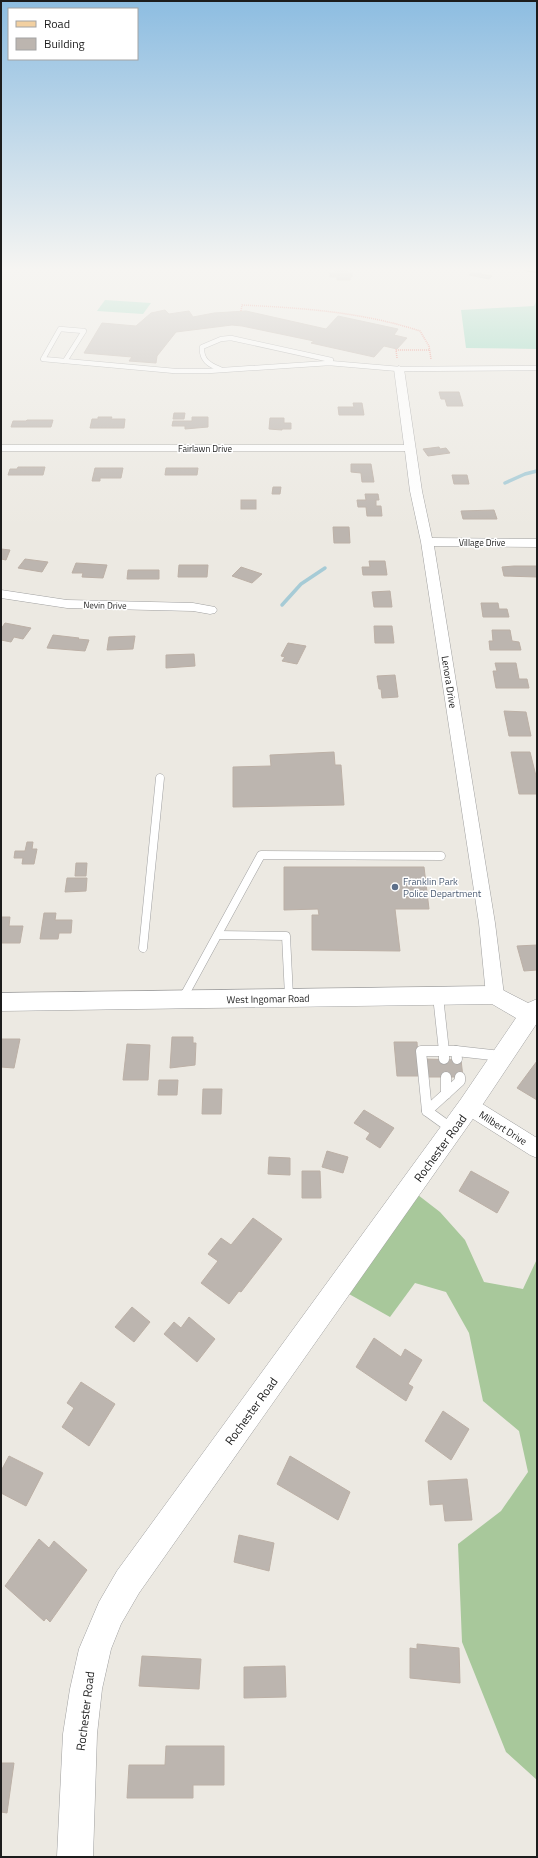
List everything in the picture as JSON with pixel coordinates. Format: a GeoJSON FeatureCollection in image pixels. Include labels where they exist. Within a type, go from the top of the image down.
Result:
{"type":"FeatureCollection","features":[{"type":"Feature","properties":{"kind":"street","name":"Lenora Drive"},"geometry":{"type":"LineString","coordinates":[[399,369],[416,491],[427,542],[486,916],[495,996]]}},
{"type":"Feature","properties":{"kind":"street","name":"Fairlawn Drive"},"geometry":{"type":"LineString","coordinates":[[1,448],[410,448]]}},
{"type":"Feature","properties":{"kind":"street","name":"Village Drive"},"geometry":{"type":"LineString","coordinates":[[427,542],[537,543]]}},
{"type":"Feature","properties":{"kind":"street","name":"Nevin Drive"},"geometry":{"type":"LineString","coordinates":[[1,594],[67,604],[192,607],[210,610]]}},
{"type":"Feature","properties":{"kind":"street","name":"West Ingomar Road"},"geometry":{"type":"LineString","coordinates":[[1,1002],[495,996],[534,1012]]}},
{"type":"Feature","properties":{"kind":"street","name":"Rochester Road"},"geometry":{"type":"LineString","coordinates":[[75,1857],[80,1734],[86,1690],[95,1649],[110,1613],[128,1582],[453,1129],[458,1100],[503,1056],[534,1012]]}},
{"type":"Feature","properties":{"kind":"street","name":"Milbert Drive"},"geometry":{"type":"LineString","coordinates":[[458,1100],[537,1149]]}},
{"type":"Feature","properties":{"kind":"lane"},"geometry":{"type":"LineString","coordinates":[[45,355],[43,359],[175,371],[222,370],[329,363],[399,369],[537,368]]}},
{"type":"Feature","properties":{"kind":"lane"},"geometry":{"type":"LineString","coordinates":[[65,361],[69,355]]}},
{"type":"Feature","properties":{"kind":"lane"},"geometry":{"type":"LineString","coordinates":[[202,355],[204,360],[212,366],[222,370]]}},
{"type":"Feature","properties":{"kind":"lane"},"geometry":{"type":"LineString","coordinates":[[307,355],[350,364]]}},
{"type":"Feature","properties":{"kind":"lane"},"geometry":{"type":"LineString","coordinates":[[143,948],[160,778]]}},
{"type":"Feature","properties":{"kind":"lane"},"geometry":{"type":"LineString","coordinates":[[182,1000],[261,855],[440,856]]}},
{"type":"Feature","properties":{"kind":"lane"},"geometry":{"type":"LineString","coordinates":[[218,935],[286,936],[289,998]]}},
{"type":"Feature","properties":{"kind":"lane"},"geometry":{"type":"LineString","coordinates":[[438,996],[444,1055]]}},
{"type":"Feature","properties":{"kind":"lane"},"geometry":{"type":"LineString","coordinates":[[453,1129],[427,1111],[421,1051],[444,1055],[503,1056]]}},
{"type":"Feature","properties":{"kind":"lane"},"geometry":{"type":"LineString","coordinates":[[446,1077],[458,1100]]}},
{"type":"Feature","properties":{"kind":"lane"},"geometry":{"type":"LineString","coordinates":[[458,1100],[460,1077]]}},
{"type":"Feature","properties":{"kind":"lane"},"geometry":{"type":"LineString","coordinates":[[427,1111],[458,1100]]}},
{"type":"Feature","properties":{"kind":"path"},"geometry":{"type":"LineString","coordinates":[[397,355],[399,369]]}},
{"type":"Feature","properties":{"kind":"path"},"geometry":{"type":"LineString","coordinates":[[431,355],[434,369]]}},
{"type":"Feature","properties":{"kind":"green space"},"geometry":{"type":"Polygon","coordinates":[[[418,1195],[440,1212],[465,1240],[484,1282],[523,1289],[537,1259],[537,1780],[506,1752],[462,1642],[458,1544],[501,1511],[528,1472],[519,1431],[483,1401],[469,1333],[446,1292],[415,1283],[390,1317],[349,1294],[418,1195]]]}},
{"type":"Feature","properties":{"kind":"building"},"geometry":{"type":"Polygon","coordinates":[[[104,355],[158,355],[156,363],[129,361],[132,357],[104,355]]]}},
{"type":"Feature","properties":{"kind":"building"},"geometry":{"type":"Polygon","coordinates":[[[364,355],[376,355],[374,357],[364,355]]]}},
{"type":"Feature","properties":{"kind":"building"},"geometry":{"type":"Polygon","coordinates":[[[439,392],[459,392],[463,406],[447,406],[445,399],[441,399],[439,392]]]}},
{"type":"Feature","properties":{"kind":"building"},"geometry":{"type":"Polygon","coordinates":[[[353,403],[362,403],[364,415],[339,415],[338,407],[354,407],[353,403]]]}},
{"type":"Feature","properties":{"kind":"building"},"geometry":{"type":"Polygon","coordinates":[[[174,413],[185,413],[184,419],[173,419],[174,413]]]}},
{"type":"Feature","properties":{"kind":"building"},"geometry":{"type":"Polygon","coordinates":[[[98,417],[125,419],[124,428],[90,428],[92,419],[98,419],[98,417]]]}},
{"type":"Feature","properties":{"kind":"building"},"geometry":{"type":"Polygon","coordinates":[[[192,417],[208,417],[208,427],[185,429],[185,426],[172,426],[173,421],[192,421],[192,417]]]}},
{"type":"Feature","properties":{"kind":"building"},"geometry":{"type":"Polygon","coordinates":[[[270,418],[284,418],[284,423],[291,423],[291,429],[269,429],[270,418]]]}},
{"type":"Feature","properties":{"kind":"building"},"geometry":{"type":"Polygon","coordinates":[[[53,420],[51,427],[11,427],[13,421],[53,420]]]}},
{"type":"Feature","properties":{"kind":"building"},"geometry":{"type":"Polygon","coordinates":[[[439,447],[440,449],[446,448],[450,453],[428,456],[423,449],[439,447]]]}},
{"type":"Feature","properties":{"kind":"building"},"geometry":{"type":"Polygon","coordinates":[[[351,464],[371,464],[374,482],[362,482],[361,473],[351,472],[351,464]]]}},
{"type":"Feature","properties":{"kind":"building"},"geometry":{"type":"Polygon","coordinates":[[[18,467],[45,467],[43,475],[8,475],[10,469],[17,469],[18,467]]]}},
{"type":"Feature","properties":{"kind":"building"},"geometry":{"type":"Polygon","coordinates":[[[95,468],[123,468],[121,478],[100,478],[100,481],[92,481],[95,468]]]}},
{"type":"Feature","properties":{"kind":"building"},"geometry":{"type":"Polygon","coordinates":[[[166,468],[198,468],[197,475],[165,475],[166,468]]]}},
{"type":"Feature","properties":{"kind":"building"},"geometry":{"type":"Polygon","coordinates":[[[452,475],[467,475],[469,484],[454,484],[452,475]]]}},
{"type":"Feature","properties":{"kind":"building"},"geometry":{"type":"Polygon","coordinates":[[[273,487],[281,487],[280,494],[272,494],[273,487]]]}},
{"type":"Feature","properties":{"kind":"building"},"geometry":{"type":"Polygon","coordinates":[[[365,494],[378,494],[379,500],[376,500],[376,506],[381,506],[382,516],[367,516],[366,507],[358,507],[357,500],[366,500],[365,494]]]}},
{"type":"Feature","properties":{"kind":"building"},"geometry":{"type":"Polygon","coordinates":[[[241,500],[256,500],[256,509],[241,509],[241,500]]]}},
{"type":"Feature","properties":{"kind":"building"},"geometry":{"type":"Polygon","coordinates":[[[494,510],[497,519],[463,519],[461,511],[494,510]]]}},
{"type":"Feature","properties":{"kind":"building"},"geometry":{"type":"Polygon","coordinates":[[[333,527],[349,527],[350,543],[334,543],[333,527]]]}},
{"type":"Feature","properties":{"kind":"building"},"geometry":{"type":"Polygon","coordinates":[[[1,549],[10,550],[6,560],[1,559],[1,549]]]}},
{"type":"Feature","properties":{"kind":"building"},"geometry":{"type":"Polygon","coordinates":[[[25,559],[48,562],[42,572],[18,568],[25,559]]]}},
{"type":"Feature","properties":{"kind":"building"},"geometry":{"type":"Polygon","coordinates":[[[369,561],[385,561],[387,575],[363,575],[362,567],[370,567],[369,561]]]}},
{"type":"Feature","properties":{"kind":"building"},"geometry":{"type":"Polygon","coordinates":[[[76,563],[107,565],[103,578],[82,577],[83,573],[72,573],[76,563]]]}},
{"type":"Feature","properties":{"kind":"building"},"geometry":{"type":"Polygon","coordinates":[[[179,565],[208,565],[207,577],[178,577],[179,565]]]}},
{"type":"Feature","properties":{"kind":"building"},"geometry":{"type":"Polygon","coordinates":[[[537,566],[537,577],[504,576],[502,567],[537,566]]]}},
{"type":"Feature","properties":{"kind":"building"},"geometry":{"type":"Polygon","coordinates":[[[241,567],[262,574],[252,583],[232,576],[241,567]]]}},
{"type":"Feature","properties":{"kind":"building"},"geometry":{"type":"Polygon","coordinates":[[[128,570],[159,570],[159,579],[127,579],[128,570]]]}},
{"type":"Feature","properties":{"kind":"building"},"geometry":{"type":"Polygon","coordinates":[[[390,591],[392,607],[374,607],[372,592],[390,591]]]}},
{"type":"Feature","properties":{"kind":"building"},"geometry":{"type":"Polygon","coordinates":[[[481,603],[498,603],[499,609],[507,609],[509,617],[483,617],[481,603]]]}},
{"type":"Feature","properties":{"kind":"building"},"geometry":{"type":"Polygon","coordinates":[[[5,623],[31,628],[23,639],[14,637],[11,642],[1,640],[1,629],[5,623]]]}},
{"type":"Feature","properties":{"kind":"building"},"geometry":{"type":"Polygon","coordinates":[[[374,626],[392,626],[394,643],[375,643],[374,626]]]}},
{"type":"Feature","properties":{"kind":"building"},"geometry":{"type":"Polygon","coordinates":[[[492,630],[510,630],[512,641],[519,642],[521,650],[490,650],[489,641],[493,641],[492,630]]]}},
{"type":"Feature","properties":{"kind":"building"},"geometry":{"type":"Polygon","coordinates":[[[53,635],[89,640],[85,651],[47,648],[53,635]]]}},
{"type":"Feature","properties":{"kind":"building"},"geometry":{"type":"Polygon","coordinates":[[[135,636],[133,649],[107,650],[109,637],[135,636]]]}},
{"type":"Feature","properties":{"kind":"building"},"geometry":{"type":"Polygon","coordinates":[[[288,643],[306,646],[297,664],[282,661],[285,657],[281,656],[288,643]]]}},
{"type":"Feature","properties":{"kind":"building"},"geometry":{"type":"Polygon","coordinates":[[[194,654],[195,666],[166,668],[166,655],[194,654]]]}},
{"type":"Feature","properties":{"kind":"building"},"geometry":{"type":"Polygon","coordinates":[[[495,663],[516,663],[519,679],[527,679],[529,688],[496,688],[493,671],[497,671],[495,663]]]}},
{"type":"Feature","properties":{"kind":"building"},"geometry":{"type":"Polygon","coordinates":[[[395,675],[398,697],[382,698],[377,676],[395,675]]]}},
{"type":"Feature","properties":{"kind":"building"},"geometry":{"type":"Polygon","coordinates":[[[504,711],[526,712],[531,736],[509,736],[504,711]]]}},
{"type":"Feature","properties":{"kind":"building"},"geometry":{"type":"Polygon","coordinates":[[[334,752],[335,765],[341,765],[344,805],[233,807],[233,767],[271,766],[270,755],[334,752]]]}},
{"type":"Feature","properties":{"kind":"building"},"geometry":{"type":"Polygon","coordinates":[[[511,752],[530,752],[537,780],[537,794],[519,794],[511,752]]]}},
{"type":"Feature","properties":{"kind":"building"},"geometry":{"type":"Polygon","coordinates":[[[27,842],[33,842],[32,849],[37,849],[34,864],[22,864],[23,858],[14,858],[15,851],[25,851],[27,842]]]}},
{"type":"Feature","properties":{"kind":"building"},"geometry":{"type":"Polygon","coordinates":[[[76,863],[87,863],[86,876],[75,876],[76,863]]]}},
{"type":"Feature","properties":{"kind":"building"},"geometry":{"type":"Polygon","coordinates":[[[284,867],[424,867],[429,909],[395,909],[400,951],[312,950],[312,915],[319,915],[318,909],[284,910],[284,867]]]}},
{"type":"Feature","properties":{"kind":"building"},"geometry":{"type":"Polygon","coordinates":[[[67,878],[87,878],[86,891],[65,892],[67,878]]]}},
{"type":"Feature","properties":{"kind":"building"},"geometry":{"type":"Polygon","coordinates":[[[44,913],[56,913],[55,920],[72,920],[71,933],[59,933],[58,939],[40,939],[44,913]]]}},
{"type":"Feature","properties":{"kind":"building"},"geometry":{"type":"Polygon","coordinates":[[[1,917],[10,917],[9,926],[23,926],[20,943],[1,943],[1,917]]]}},
{"type":"Feature","properties":{"kind":"building"},"geometry":{"type":"Polygon","coordinates":[[[537,945],[537,970],[524,971],[517,946],[537,945]]]}},
{"type":"Feature","properties":{"kind":"building"},"geometry":{"type":"Polygon","coordinates":[[[172,1037],[193,1037],[193,1043],[196,1043],[195,1065],[170,1068],[172,1037]]]}},
{"type":"Feature","properties":{"kind":"building"},"geometry":{"type":"Polygon","coordinates":[[[1,1039],[20,1039],[14,1068],[1,1067],[1,1039]]]}},
{"type":"Feature","properties":{"kind":"building"},"geometry":{"type":"Polygon","coordinates":[[[394,1042],[417,1042],[419,1076],[397,1076],[394,1042]]]}},
{"type":"Feature","properties":{"kind":"building"},"geometry":{"type":"Polygon","coordinates":[[[127,1044],[150,1045],[148,1080],[123,1080],[127,1044]]]}},
{"type":"Feature","properties":{"kind":"building"},"geometry":{"type":"Polygon","coordinates":[[[424,1059],[461,1060],[463,1077],[425,1077],[424,1059]]]}},
{"type":"Feature","properties":{"kind":"building"},"geometry":{"type":"Polygon","coordinates":[[[537,1061],[537,1100],[517,1088],[537,1061]]]}},
{"type":"Feature","properties":{"kind":"building"},"geometry":{"type":"Polygon","coordinates":[[[159,1080],[178,1080],[177,1095],[158,1095],[159,1080]]]}},
{"type":"Feature","properties":{"kind":"building"},"geometry":{"type":"Polygon","coordinates":[[[203,1089],[222,1089],[221,1114],[202,1114],[203,1089]]]}},
{"type":"Feature","properties":{"kind":"building"},"geometry":{"type":"Polygon","coordinates":[[[364,1110],[394,1128],[380,1148],[366,1139],[370,1133],[354,1123],[364,1110]]]}},
{"type":"Feature","properties":{"kind":"building"},"geometry":{"type":"Polygon","coordinates":[[[327,1151],[348,1157],[343,1173],[322,1167],[327,1151]]]}},
{"type":"Feature","properties":{"kind":"building"},"geometry":{"type":"Polygon","coordinates":[[[269,1157],[290,1158],[290,1175],[268,1174],[269,1157]]]}},
{"type":"Feature","properties":{"kind":"building"},"geometry":{"type":"Polygon","coordinates":[[[302,1171],[320,1171],[321,1198],[302,1198],[302,1171]]]}},
{"type":"Feature","properties":{"kind":"building"},"geometry":{"type":"Polygon","coordinates":[[[471,1171],[509,1192],[497,1213],[459,1191],[471,1171]]]}},
{"type":"Feature","properties":{"kind":"building"},"geometry":{"type":"Polygon","coordinates":[[[253,1218],[282,1239],[241,1292],[239,1291],[229,1304],[201,1283],[218,1261],[208,1254],[221,1238],[231,1245],[253,1218]]]}},
{"type":"Feature","properties":{"kind":"building"},"geometry":{"type":"Polygon","coordinates":[[[132,1307],[150,1322],[134,1342],[115,1327],[132,1307]]]}},
{"type":"Feature","properties":{"kind":"building"},"geometry":{"type":"Polygon","coordinates":[[[189,1317],[215,1339],[197,1362],[164,1334],[174,1322],[181,1328],[189,1317]]]}},
{"type":"Feature","properties":{"kind":"building"},"geometry":{"type":"Polygon","coordinates":[[[374,1338],[401,1357],[405,1349],[422,1360],[408,1384],[413,1387],[406,1401],[356,1367],[374,1338]]]}},
{"type":"Feature","properties":{"kind":"building"},"geometry":{"type":"Polygon","coordinates":[[[81,1382],[115,1404],[89,1446],[62,1427],[74,1408],[67,1403],[81,1382]]]}},
{"type":"Feature","properties":{"kind":"building"},"geometry":{"type":"Polygon","coordinates":[[[443,1411],[469,1429],[451,1460],[425,1441],[443,1411]]]}},
{"type":"Feature","properties":{"kind":"building"},"geometry":{"type":"Polygon","coordinates":[[[9,1456],[43,1473],[26,1506],[1,1493],[1,1471],[9,1456]]]}},
{"type":"Feature","properties":{"kind":"building"},"geometry":{"type":"Polygon","coordinates":[[[290,1456],[350,1492],[338,1520],[277,1484],[290,1456]]]}},
{"type":"Feature","properties":{"kind":"building"},"geometry":{"type":"Polygon","coordinates":[[[467,1479],[472,1520],[445,1521],[443,1504],[430,1505],[428,1481],[467,1479]]]}},
{"type":"Feature","properties":{"kind":"building"},"geometry":{"type":"Polygon","coordinates":[[[239,1535],[274,1543],[269,1571],[234,1562],[239,1535]]]}},
{"type":"Feature","properties":{"kind":"building"},"geometry":{"type":"Polygon","coordinates":[[[39,1539],[49,1548],[54,1541],[87,1570],[50,1622],[46,1618],[44,1621],[5,1586],[39,1539]]]}},
{"type":"Feature","properties":{"kind":"building"},"geometry":{"type":"Polygon","coordinates":[[[417,1644],[459,1648],[460,1683],[410,1678],[410,1648],[417,1649],[417,1644]]]}},
{"type":"Feature","properties":{"kind":"building"},"geometry":{"type":"Polygon","coordinates":[[[142,1656],[201,1659],[199,1689],[139,1686],[142,1656]]]}},
{"type":"Feature","properties":{"kind":"building"},"geometry":{"type":"Polygon","coordinates":[[[285,1666],[286,1697],[244,1698],[244,1667],[285,1666]]]}},
{"type":"Feature","properties":{"kind":"building"},"geometry":{"type":"Polygon","coordinates":[[[166,1746],[224,1746],[224,1785],[193,1785],[193,1798],[127,1798],[129,1765],[165,1765],[166,1746]]]}},
{"type":"Feature","properties":{"kind":"building"},"geometry":{"type":"Polygon","coordinates":[[[1,1763],[14,1763],[7,1813],[1,1812],[1,1763]]]}},
{"type":"Feature","properties":{"kind":"waterway"},"geometry":{"type":"LineString","coordinates":[[505,483],[525,474],[537,471]]}},
{"type":"Feature","properties":{"kind":"waterway"},"geometry":{"type":"LineString","coordinates":[[282,605],[301,584],[325,568]]}},
{"type":"Feature","properties":{"kind":"place","name":"Franklin Park Police Department"},"geometry":{"type":"Point","coordinates":[395,887]}}]}
